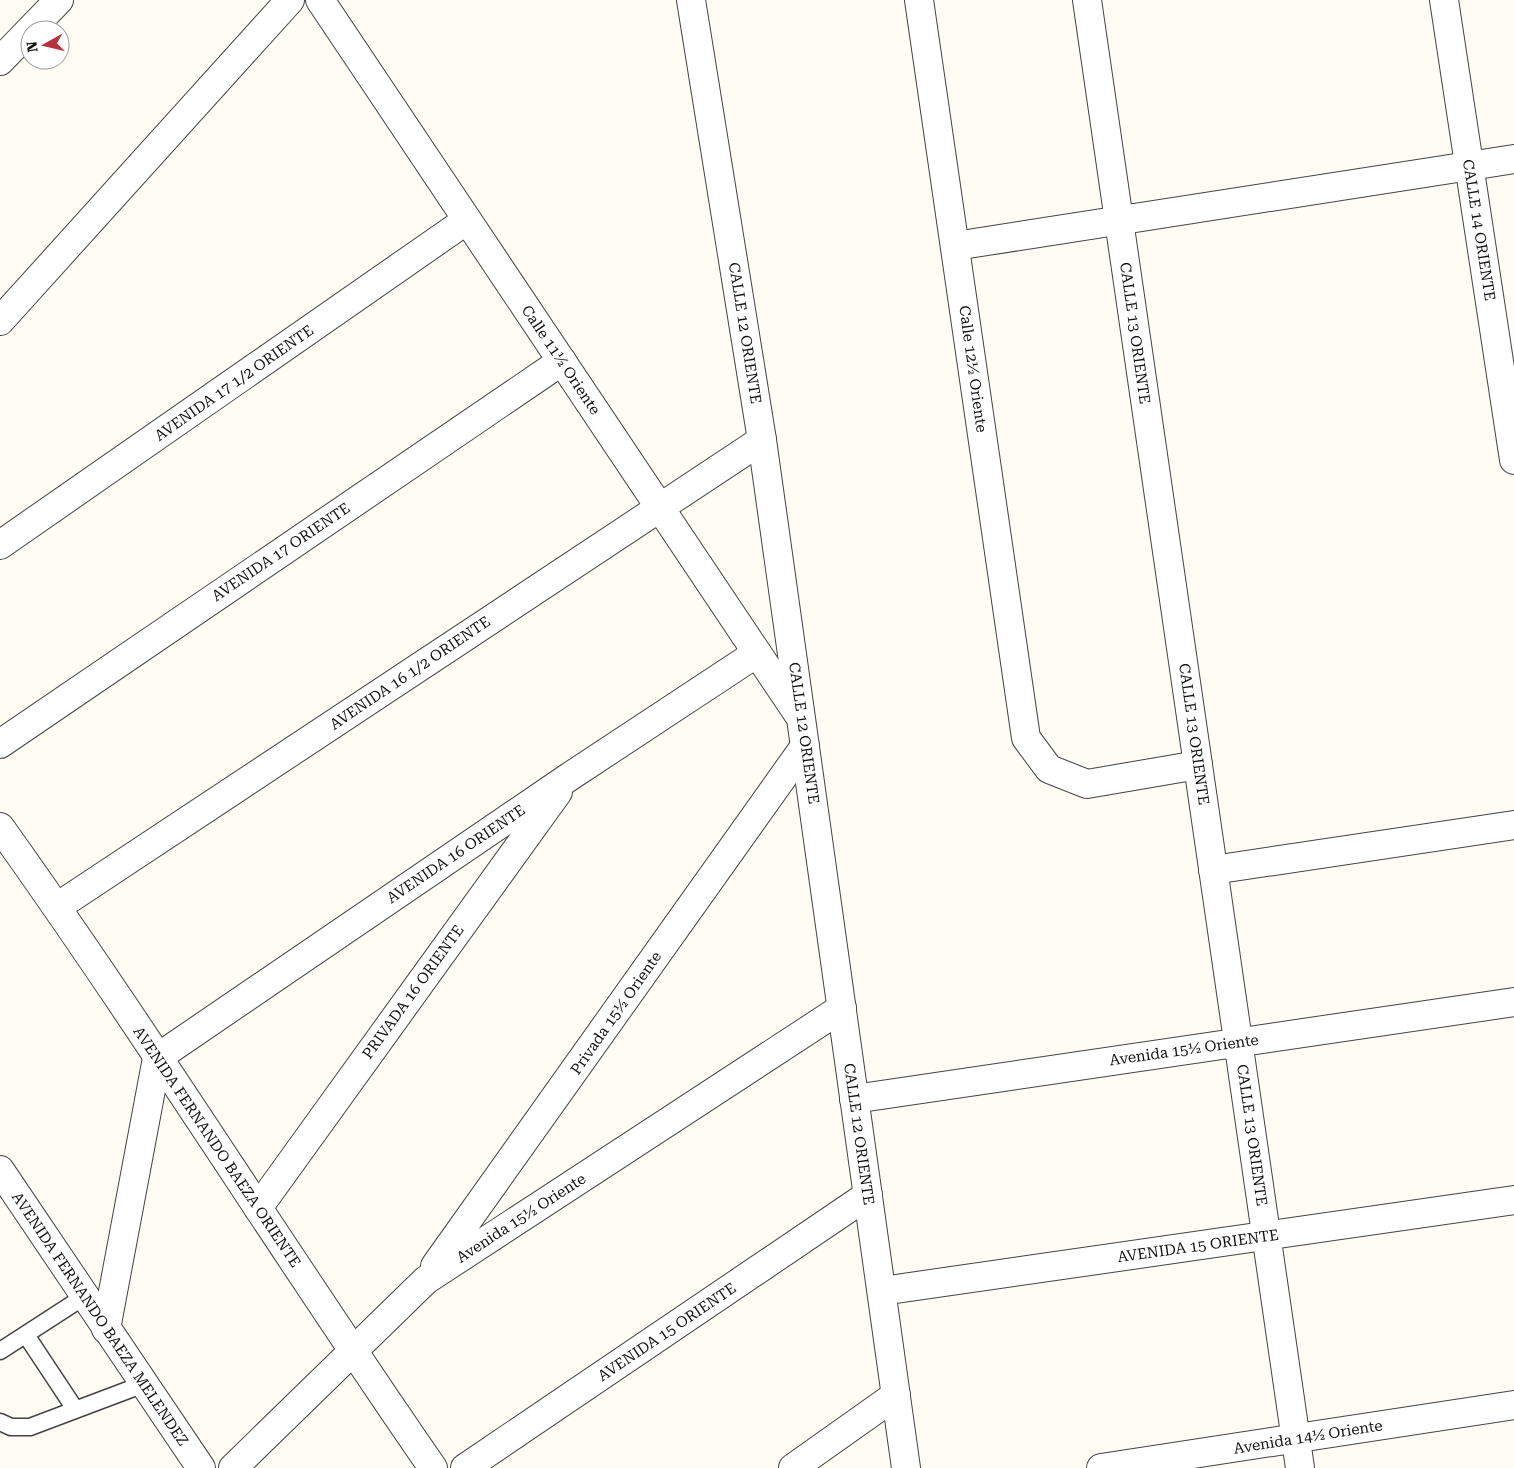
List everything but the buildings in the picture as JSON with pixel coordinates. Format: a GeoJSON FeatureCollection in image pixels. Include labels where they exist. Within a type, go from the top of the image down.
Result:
{"type":"FeatureCollection","features":[{"type":"Feature","properties":{"kind":"street"},"geometry":{"type":"LineString","coordinates":[[0,61],[59,0]]}},
{"type":"Feature","properties":{"kind":"street"},"geometry":{"type":"LineString","coordinates":[[0,321],[290,0]]}},
{"type":"Feature","properties":{"kind":"street","name":"Calle 11½ Oriente"},"geometry":{"type":"LineString","coordinates":[[320,0],[802,720]]}},
{"type":"Feature","properties":{"kind":"street","name":"CALLE 12 ORIENTE"},"geometry":{"type":"LineString","coordinates":[[691,0],[762,440],[906,1468]]}},
{"type":"Feature","properties":{"kind":"street","name":"Calle 12½ Oriente"},"geometry":{"type":"LineString","coordinates":[[919,0],[1026,738],[1049,769],[1087,784],[1198,765]]}},
{"type":"Feature","properties":{"kind":"street","name":"CALLE 13 ORIENTE"},"geometry":{"type":"LineString","coordinates":[[1087,0],[1300,1468]]}},
{"type":"Feature","properties":{"kind":"street","name":"CALLE 14 ORIENTE"},"geometry":{"type":"LineString","coordinates":[[1444,0],[1514,460]]}},
{"type":"Feature","properties":{"kind":"street"},"geometry":{"type":"LineString","coordinates":[[955,246],[1514,159]]}},
{"type":"Feature","properties":{"kind":"street","name":"AVENIDA 17 1/2 ORIENTE"},"geometry":{"type":"LineString","coordinates":[[0,545],[468,220]]}},
{"type":"Feature","properties":{"kind":"street","name":"AVENIDA 17 ORIENTE"},"geometry":{"type":"LineString","coordinates":[[0,744],[562,361]]}},
{"type":"Feature","properties":{"kind":"street","name":"AVENIDA 16 1/2 ORIENTE"},"geometry":{"type":"LineString","coordinates":[[57,907],[762,440]]}},
{"type":"Feature","properties":{"kind":"street","name":"AVENIDA 16 ORIENTE"},"geometry":{"type":"LineString","coordinates":[[157,1058],[569,777],[757,653]]}},
{"type":"Feature","properties":{"kind":"street","name":"Privada 15½ Oriente"},"geometry":{"type":"LineString","coordinates":[[426,1280],[805,746]]}},
{"type":"Feature","properties":{"kind":"street","name":"PRIVADA 16 ORIENTE"},"geometry":{"type":"LineString","coordinates":[[258,1208],[569,777]]}},
{"type":"Feature","properties":{"kind":"street"},"geometry":{"type":"LineString","coordinates":[[1213,870],[1514,825]]}},
{"type":"Feature","properties":{"kind":"street","name":"AVENIDA FERNANDO BAEZA ORIENTE"},"geometry":{"type":"LineString","coordinates":[[0,827],[57,907],[352,1351],[433,1468]]}},
{"type":"Feature","properties":{"kind":"street","name":"Avenida 15½ Oriente"},"geometry":{"type":"LineString","coordinates":[[854,1099],[1514,1002]]}},
{"type":"Feature","properties":{"kind":"street","name":"Avenida 15½ Oriente"},"geometry":{"type":"LineString","coordinates":[[233,1468],[426,1280],[842,1008]]}},
{"type":"Feature","properties":{"kind":"street"},"geometry":{"type":"LineString","coordinates":[[106,1329],[157,1058]]}},
{"type":"Feature","properties":{"kind":"street","name":"AVENIDA FERNANDO BAEZA MELENDEZ"},"geometry":{"type":"LineString","coordinates":[[0,1170],[200,1468]]}},
{"type":"Feature","properties":{"kind":"street","name":"AVENIDA 15 ORIENTE"},"geometry":{"type":"LineString","coordinates":[[466,1468],[868,1195]]}},
{"type":"Feature","properties":{"kind":"street","name":"AVENIDA 15 ORIENTE"},"geometry":{"type":"LineString","coordinates":[[882,1291],[1514,1200]]}},
{"type":"Feature","properties":{"kind":"street"},"geometry":{"type":"LineString","coordinates":[[793,1468],[896,1395]]}},
{"type":"Feature","properties":{"kind":"street","name":"Avenida 14½ Oriente"},"geometry":{"type":"LineString","coordinates":[[1112,1467],[1514,1405]]}},
{"type":"Feature","properties":{"kind":"lane"},"geometry":{"type":"LineString","coordinates":[[0,1351],[84,1296]]}},
{"type":"Feature","properties":{"kind":"lane"},"geometry":{"type":"LineString","coordinates":[[26,1335],[75,1409]]}},
{"type":"Feature","properties":{"kind":"lane"},"geometry":{"type":"LineString","coordinates":[[0,1422],[11,1427],[30,1427],[144,1384]]}}]}
